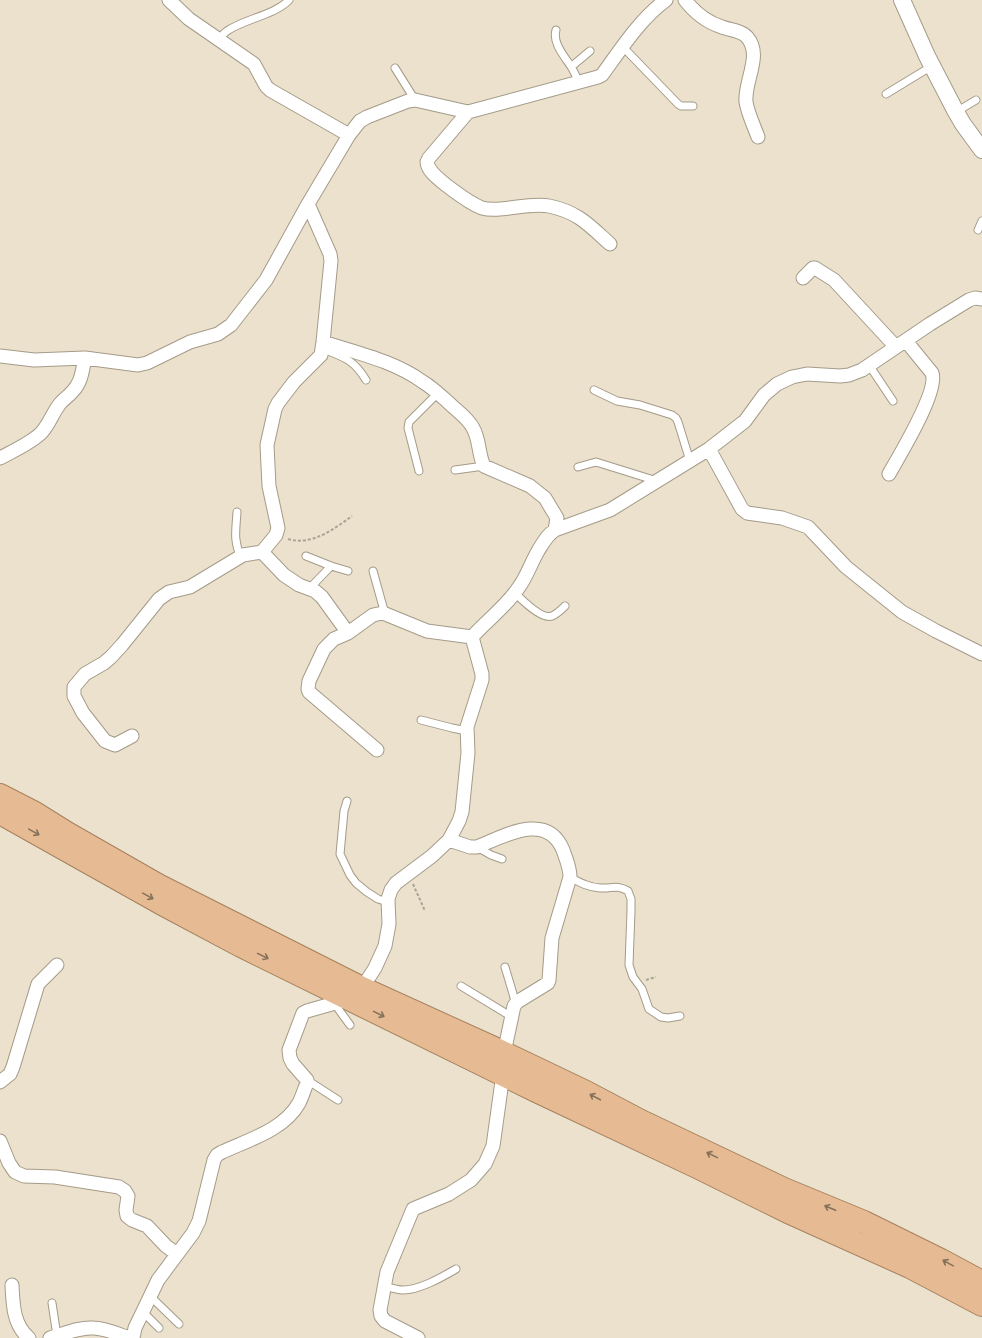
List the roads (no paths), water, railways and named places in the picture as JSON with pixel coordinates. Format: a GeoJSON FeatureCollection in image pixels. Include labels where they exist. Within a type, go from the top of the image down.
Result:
{"type":"FeatureCollection","features":[{"type":"Feature","properties":{"kind":"highway"},"geometry":{"type":"LineString","coordinates":[[0,795],[35,813],[348,997]]}},
{"type":"Feature","properties":{"kind":"highway"},"geometry":{"type":"LineString","coordinates":[[0,813],[164,905],[241,946],[348,997],[504,1064],[788,1212],[910,1267],[982,1305]]}},
{"type":"Feature","properties":{"kind":"highway"},"geometry":{"type":"LineString","coordinates":[[504,1064],[586,1092],[641,1121],[784,1190],[878,1229],[982,1282]]}},
{"type":"Feature","properties":{"kind":"street"},"geometry":{"type":"LineString","coordinates":[[169,0],[188,19],[254,64],[266,86],[270,90],[349,135]]}},
{"type":"Feature","properties":{"kind":"street"},"geometry":{"type":"LineString","coordinates":[[0,356],[34,360],[85,358],[138,365],[147,363],[190,342],[218,334],[231,325],[266,280],[308,204],[349,135],[360,121],[408,101],[415,100],[468,112],[602,75],[644,20],[666,0]]}},
{"type":"Feature","properties":{"kind":"street"},"geometry":{"type":"LineString","coordinates":[[686,0],[700,16],[715,24],[735,30],[746,36],[751,43],[754,50],[754,57],[746,89],[746,103],[758,137]]}},
{"type":"Feature","properties":{"kind":"street"},"geometry":{"type":"LineString","coordinates":[[902,0],[932,66],[956,112],[982,150]]}},
{"type":"Feature","properties":{"kind":"street"},"geometry":{"type":"LineString","coordinates":[[468,112],[429,158],[427,162],[430,170],[459,194],[482,208],[492,209],[529,205],[548,206],[567,211],[580,217],[610,244]]}},
{"type":"Feature","properties":{"kind":"street"},"geometry":{"type":"LineString","coordinates":[[132,736],[115,745],[105,741],[83,713],[74,696],[74,687],[78,680],[104,663],[122,645],[158,599],[169,592],[190,587],[241,557],[262,552],[276,535],[278,528],[269,486],[267,445],[275,409],[294,382],[321,355],[323,345],[331,261],[330,254],[308,204]]}},
{"type":"Feature","properties":{"kind":"street"},"geometry":{"type":"LineString","coordinates":[[803,278],[813,268],[815,268],[834,280],[932,372],[934,377],[924,408],[889,474]]}},
{"type":"Feature","properties":{"kind":"street"},"geometry":{"type":"LineString","coordinates":[[472,637],[483,624],[508,602],[515,593],[549,533],[610,510],[709,449],[745,421],[764,395],[776,384],[792,377],[807,374],[840,376],[862,370],[930,324],[969,300],[975,298],[982,299]]}},
{"type":"Feature","properties":{"kind":"street"},"geometry":{"type":"LineString","coordinates":[[323,345],[382,361],[407,372],[423,382],[461,414],[473,428],[478,443],[481,460],[484,466],[530,486],[545,498],[557,518],[555,530]]}},
{"type":"Feature","properties":{"kind":"street"},"geometry":{"type":"LineString","coordinates":[[0,458],[28,443],[46,428],[60,403],[73,392],[79,383],[85,358]]}},
{"type":"Feature","properties":{"kind":"street"},"geometry":{"type":"LineString","coordinates":[[709,449],[742,509],[747,513],[782,518],[808,527],[846,567],[902,612],[982,654]]}},
{"type":"Feature","properties":{"kind":"street"},"geometry":{"type":"LineString","coordinates":[[262,552],[284,575],[322,597],[348,634]]}},
{"type":"Feature","properties":{"kind":"street"},"geometry":{"type":"LineString","coordinates":[[377,750],[309,692],[309,680],[324,649],[334,639],[348,634],[377,613],[385,614],[427,631],[472,637]]}},
{"type":"Feature","properties":{"kind":"street"},"geometry":{"type":"LineString","coordinates":[[133,1338],[135,1328],[158,1280],[193,1233],[199,1221],[214,1160],[217,1155],[275,1128],[288,1117],[298,1104],[307,1080],[293,1064],[290,1058],[289,1050],[300,1017],[307,1011],[348,997],[375,968],[385,946],[389,924],[388,902],[391,890],[396,883],[432,856],[449,840],[459,821],[462,812],[468,753],[468,720],[482,680],[482,674],[472,637]]}},
{"type":"Feature","properties":{"kind":"street"},"geometry":{"type":"LineString","coordinates":[[411,1336],[386,1321],[381,1316],[380,1310],[387,1272],[413,1209],[449,1194],[471,1180],[485,1164],[493,1146],[513,1008],[516,1004],[548,983],[552,938],[570,877],[570,869],[560,843],[550,833],[536,828],[521,830],[476,847],[470,847],[449,840]]}},
{"type":"Feature","properties":{"kind":"street"},"geometry":{"type":"LineString","coordinates":[[0,1082],[10,1074],[13,1067],[38,984],[56,965]]}},
{"type":"Feature","properties":{"kind":"street"},"geometry":{"type":"LineString","coordinates":[[0,1141],[9,1163],[15,1172],[24,1176],[55,1177],[119,1187],[125,1191],[128,1196],[126,1210],[128,1216],[132,1220],[147,1226],[166,1246],[177,1254]]}},
{"type":"Feature","properties":{"kind":"street"},"geometry":{"type":"LineString","coordinates":[[12,1285],[14,1314],[20,1329],[29,1338]]}},
{"type":"Feature","properties":{"kind":"street"},"geometry":{"type":"LineString","coordinates":[[54,1337],[86,1328],[94,1328],[129,1338]]}},
{"type":"Feature","properties":{"kind":"lane"},"geometry":{"type":"LineString","coordinates":[[218,39],[228,31],[272,11],[289,0]]}},
{"type":"Feature","properties":{"kind":"lane"},"geometry":{"type":"LineString","coordinates":[[556,30],[554,36],[556,41],[579,82]]}},
{"type":"Feature","properties":{"kind":"lane"},"geometry":{"type":"LineString","coordinates":[[623,47],[678,104],[681,106],[693,106]]}},
{"type":"Feature","properties":{"kind":"lane"},"geometry":{"type":"LineString","coordinates":[[572,68],[574,64],[590,50]]}},
{"type":"Feature","properties":{"kind":"lane"},"geometry":{"type":"LineString","coordinates":[[886,94],[932,66]]}},
{"type":"Feature","properties":{"kind":"lane"},"geometry":{"type":"LineString","coordinates":[[395,68],[415,100]]}},
{"type":"Feature","properties":{"kind":"lane"},"geometry":{"type":"LineString","coordinates":[[956,112],[976,100]]}},
{"type":"Feature","properties":{"kind":"lane"},"geometry":{"type":"LineString","coordinates":[[978,230],[982,221]]}},
{"type":"Feature","properties":{"kind":"lane"},"geometry":{"type":"LineString","coordinates":[[323,345],[352,362],[360,370],[366,380]]}},
{"type":"Feature","properties":{"kind":"lane"},"geometry":{"type":"LineString","coordinates":[[869,365],[893,401]]}},
{"type":"Feature","properties":{"kind":"lane"},"geometry":{"type":"LineString","coordinates":[[594,390],[617,401],[640,405],[672,415],[676,418],[690,461]]}},
{"type":"Feature","properties":{"kind":"lane"},"geometry":{"type":"LineString","coordinates":[[419,471],[408,428],[410,422],[438,394]]}},
{"type":"Feature","properties":{"kind":"lane"},"geometry":{"type":"LineString","coordinates":[[578,467],[596,462],[657,481]]}},
{"type":"Feature","properties":{"kind":"lane"},"geometry":{"type":"LineString","coordinates":[[455,470],[484,466]]}},
{"type":"Feature","properties":{"kind":"lane"},"geometry":{"type":"LineString","coordinates":[[237,512],[235,541],[241,557]]}},
{"type":"Feature","properties":{"kind":"lane"},"geometry":{"type":"LineString","coordinates":[[306,556],[331,566],[348,570]]}},
{"type":"Feature","properties":{"kind":"lane"},"geometry":{"type":"LineString","coordinates":[[309,589],[331,566]]}},
{"type":"Feature","properties":{"kind":"lane"},"geometry":{"type":"LineString","coordinates":[[373,571],[385,614]]}},
{"type":"Feature","properties":{"kind":"lane"},"geometry":{"type":"LineString","coordinates":[[515,593],[525,603],[543,616],[552,616],[565,606]]}},
{"type":"Feature","properties":{"kind":"lane"},"geometry":{"type":"LineString","coordinates":[[421,720],[467,731]]}},
{"type":"Feature","properties":{"kind":"lane"},"geometry":{"type":"LineString","coordinates":[[347,801],[344,811],[340,854],[350,876],[356,883],[378,899],[388,902]]}},
{"type":"Feature","properties":{"kind":"lane"},"geometry":{"type":"LineString","coordinates":[[476,847],[502,859]]}},
{"type":"Feature","properties":{"kind":"lane"},"geometry":{"type":"LineString","coordinates":[[570,877],[579,883],[588,886],[611,888],[618,887],[628,891],[631,899],[629,965],[633,977],[642,989],[649,1009],[661,1017],[668,1018],[680,1016]]}},
{"type":"Feature","properties":{"kind":"lane"},"geometry":{"type":"LineString","coordinates":[[505,967],[516,1004]]}},
{"type":"Feature","properties":{"kind":"lane"},"geometry":{"type":"LineString","coordinates":[[461,986],[512,1017]]}},
{"type":"Feature","properties":{"kind":"lane"},"geometry":{"type":"LineString","coordinates":[[348,997],[350,1025]]}},
{"type":"Feature","properties":{"kind":"lane"},"geometry":{"type":"LineString","coordinates":[[307,1080],[338,1100]]}},
{"type":"Feature","properties":{"kind":"lane"},"geometry":{"type":"LineString","coordinates":[[384,1286],[405,1290],[441,1278],[456,1269]]}},
{"type":"Feature","properties":{"kind":"lane"},"geometry":{"type":"LineString","coordinates":[[150,1296],[179,1324]]}},
{"type":"Feature","properties":{"kind":"lane"},"geometry":{"type":"LineString","coordinates":[[52,1303],[54,1337]]}},
{"type":"Feature","properties":{"kind":"lane"},"geometry":{"type":"LineString","coordinates":[[143,1312],[159,1328]]}}]}
